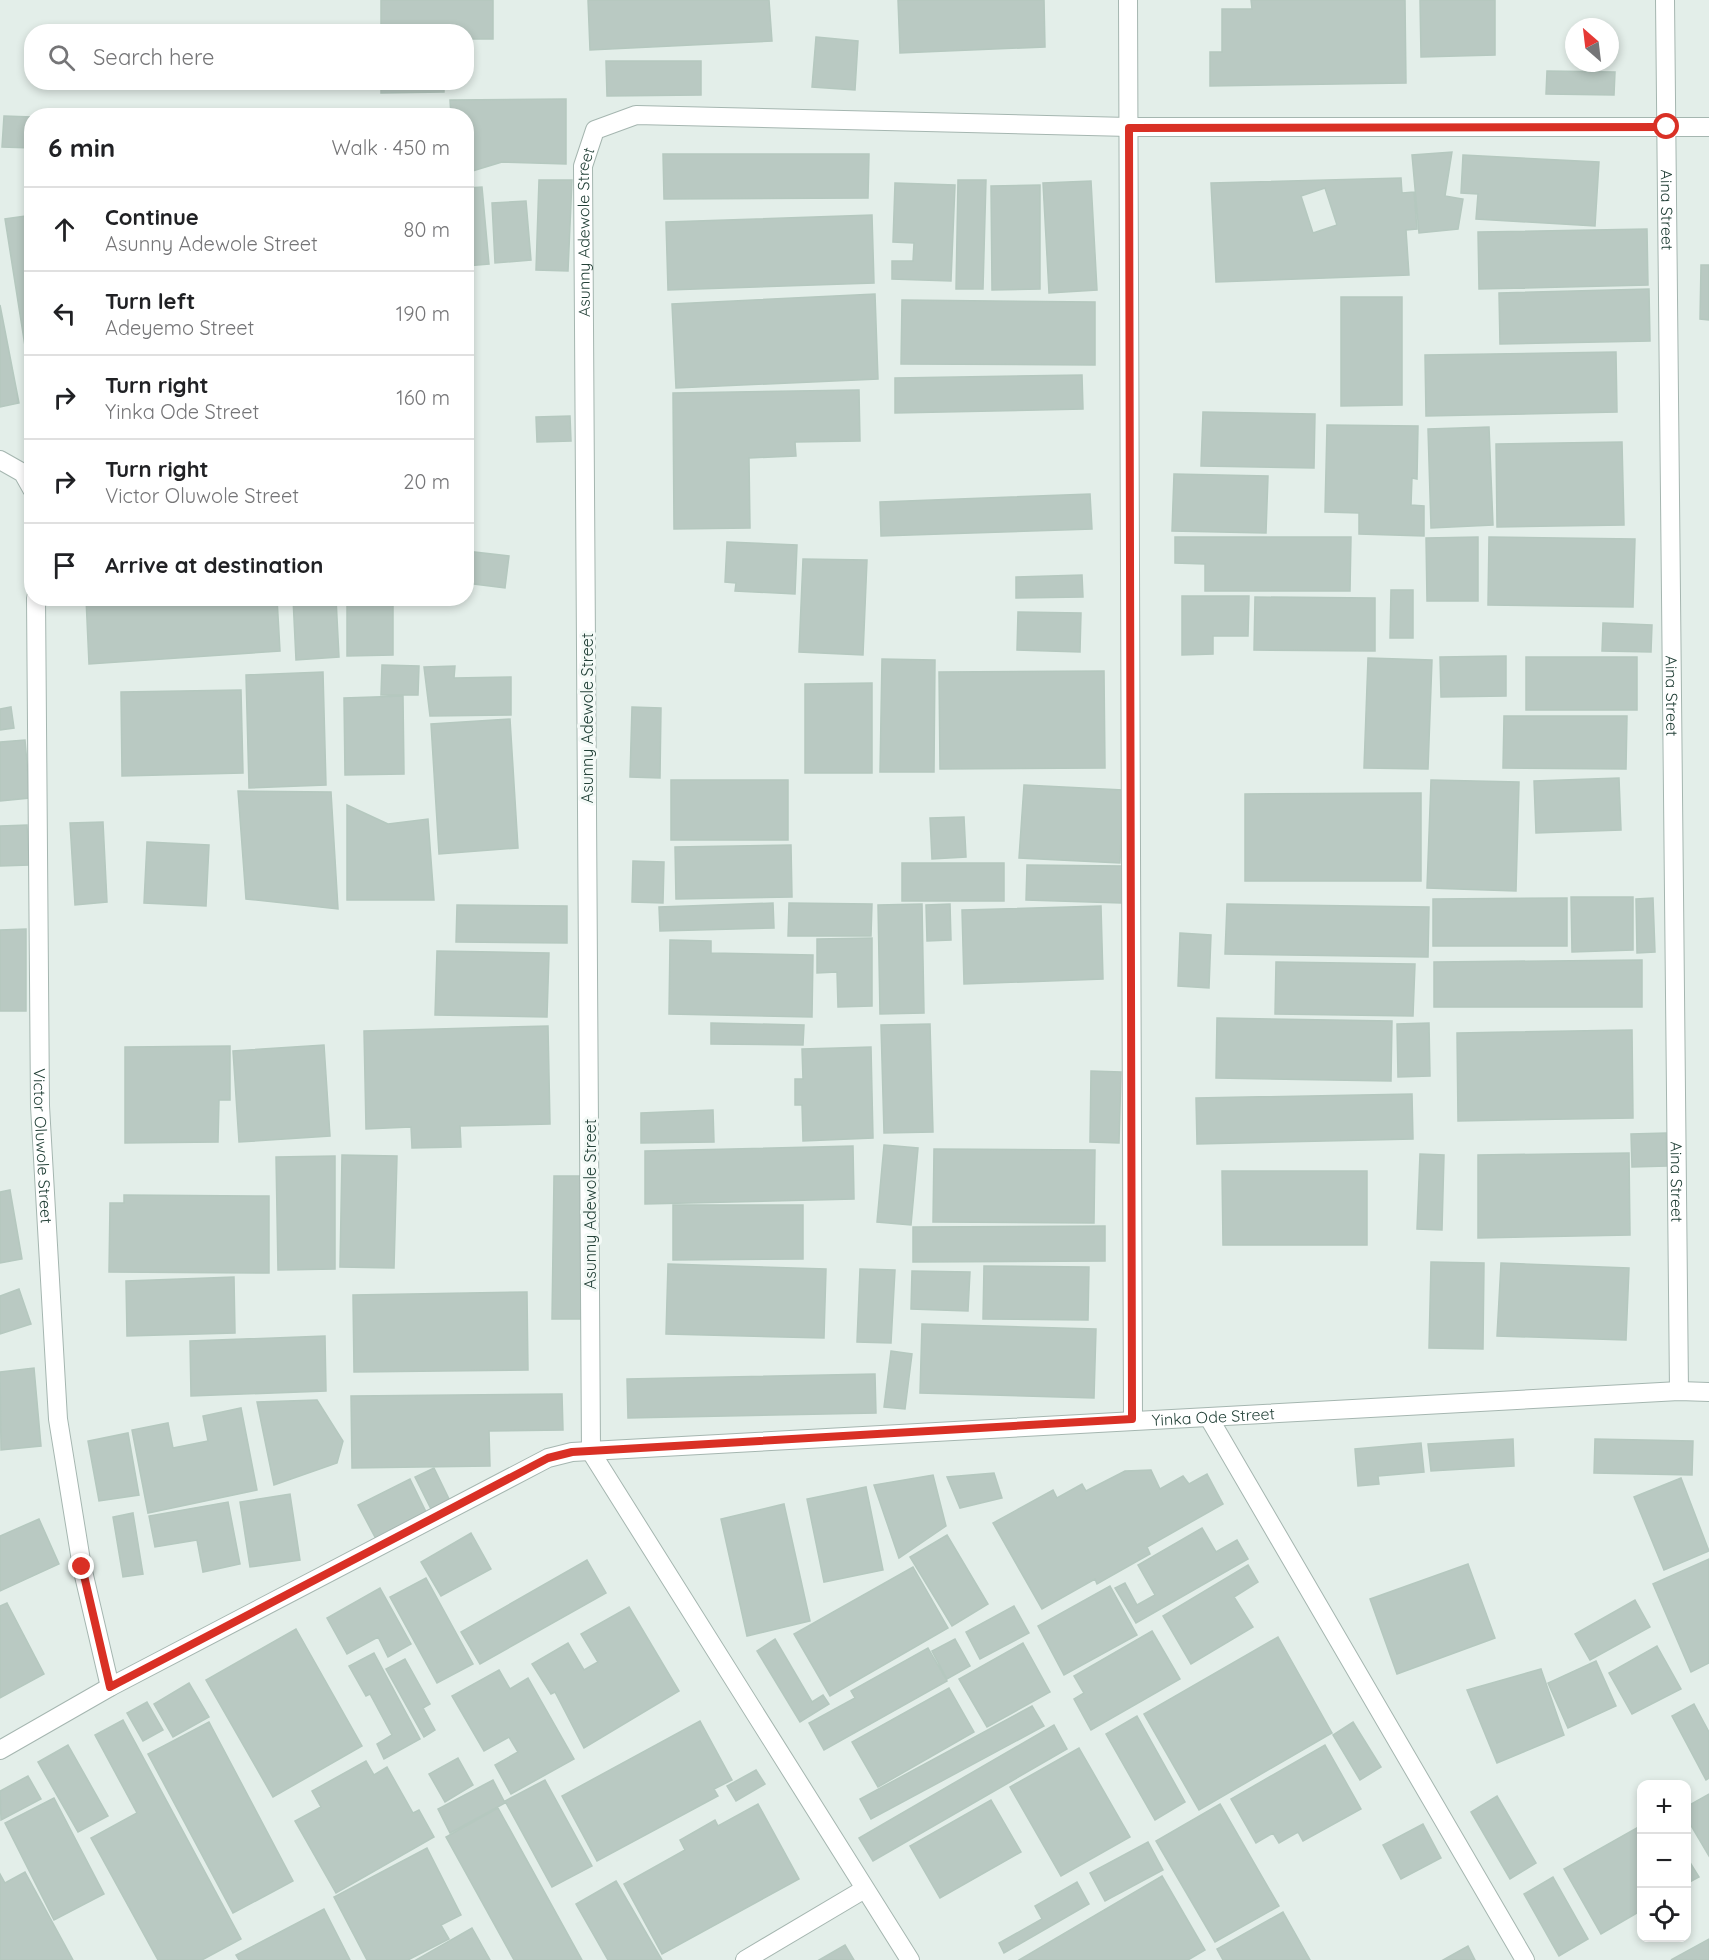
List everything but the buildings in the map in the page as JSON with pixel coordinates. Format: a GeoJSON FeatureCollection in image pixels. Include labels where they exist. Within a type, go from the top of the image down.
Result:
{"type":"FeatureCollection","features":[{"type":"Feature","properties":{"kind":"street"},"geometry":{"type":"LineString","coordinates":[[1128,0],[1132,1419]]}},
{"type":"Feature","properties":{"kind":"street","name":"Aina Street"},"geometry":{"type":"LineString","coordinates":[[1665,0],[1679,1391]]}},
{"type":"Feature","properties":{"kind":"street","name":"Asunny Adewole Street"},"geometry":{"type":"LineString","coordinates":[[591,1452],[583,166],[595,130],[636,115],[1129,128],[1709,127]]}},
{"type":"Feature","properties":{"kind":"street"},"geometry":{"type":"LineString","coordinates":[[0,460],[24,475]]}},
{"type":"Feature","properties":{"kind":"street","name":"Victor Oluwole Street"},"geometry":{"type":"LineString","coordinates":[[36,606],[40,1106],[58,1419],[82,1567],[110,1687]]}},
{"type":"Feature","properties":{"kind":"street","name":"Yinka Ode Street"},"geometry":{"type":"LineString","coordinates":[[0,1750],[110,1687],[548,1458],[572,1452],[1132,1419],[1209,1418],[1679,1391],[1709,1392]]}},
{"type":"Feature","properties":{"kind":"street"},"geometry":{"type":"LineString","coordinates":[[1209,1418],[1525,1960]]}},
{"type":"Feature","properties":{"kind":"street"},"geometry":{"type":"LineString","coordinates":[[591,1452],[863,1890],[910,1960]]}},
{"type":"Feature","properties":{"kind":"street"},"geometry":{"type":"LineString","coordinates":[[745,1960],[863,1890]]}},
{"type":"Feature","properties":{"kind":"route"},"geometry":{"type":"LineString","coordinates":[[82,1567],[110,1687],[548,1458],[572,1452],[1132,1419],[1129,128],[1667,127]]}}]}
